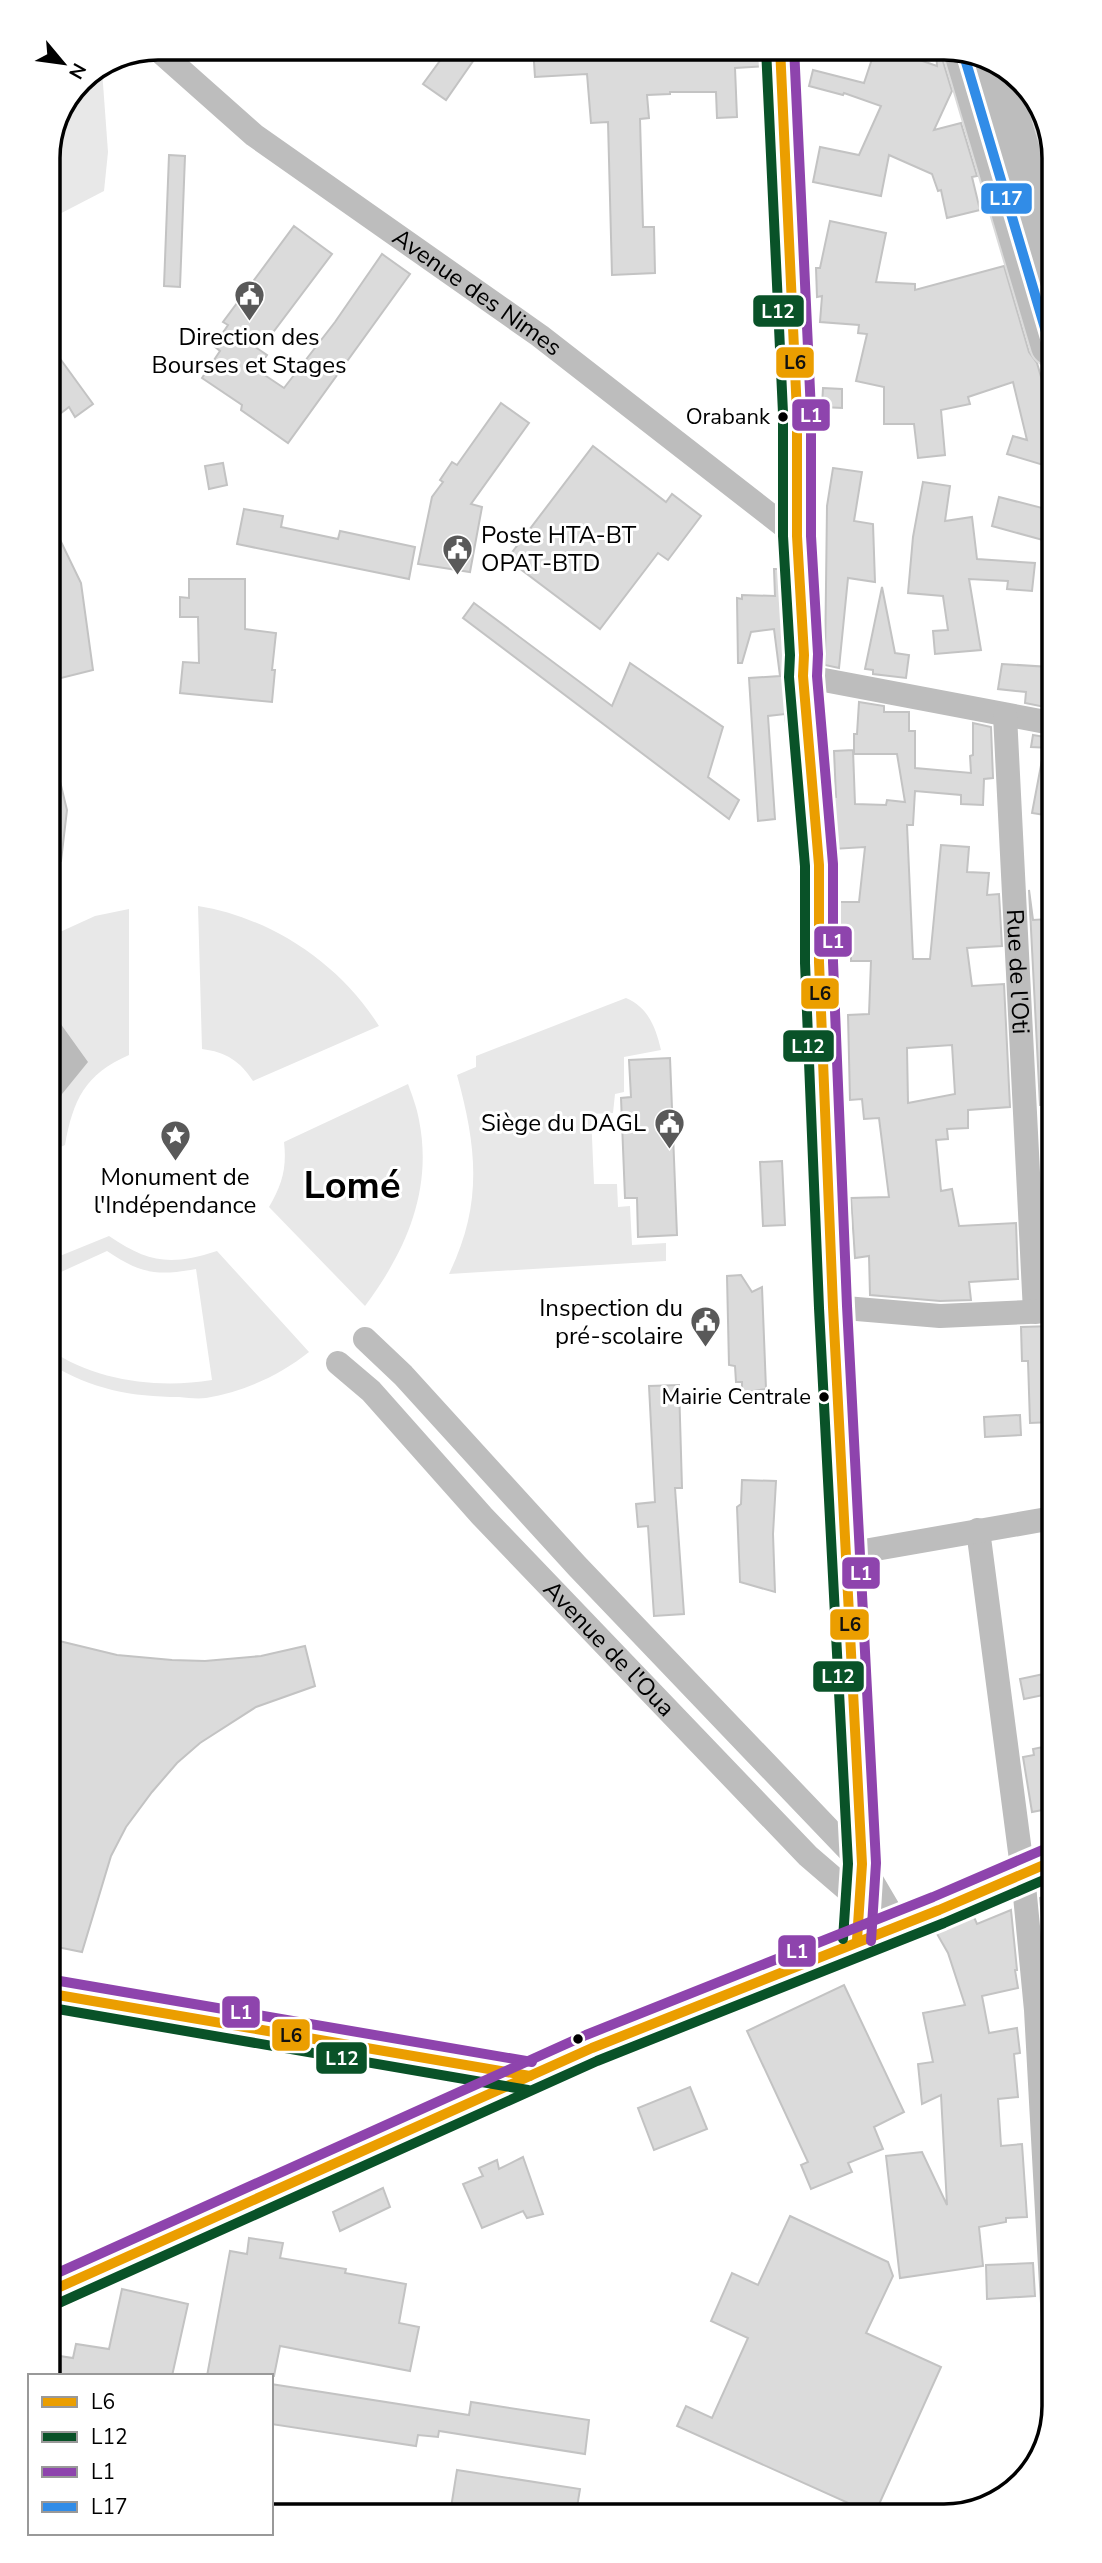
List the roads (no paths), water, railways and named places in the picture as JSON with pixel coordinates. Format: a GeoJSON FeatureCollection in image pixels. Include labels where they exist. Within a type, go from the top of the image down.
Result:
{"type":"FeatureCollection","features":[{"type":"Feature","properties":{"kind":"highway"},"geometry":{"type":"LineString","coordinates":[[966,62],[1042,319]]}},
{"type":"Feature","properties":{"kind":"highway"},"geometry":{"type":"LineString","coordinates":[[999,77],[1042,222]]}},
{"type":"Feature","properties":{"kind":"main road"},"geometry":{"type":"LineString","coordinates":[[60,2287],[593,2048],[804,1964],[857,1940],[899,1927],[1038,1868]]}},
{"type":"Feature","properties":{"kind":"street","name":"Avenue des Nimes"},"geometry":{"type":"LineString","coordinates":[[170,60],[254,135],[540,336],[797,536]]}},
{"type":"Feature","properties":{"kind":"street"},"geometry":{"type":"LineString","coordinates":[[781,60],[797,413],[797,536],[803,676],[819,865],[819,962],[833,1307],[862,1864],[857,1940]]}},
{"type":"Feature","properties":{"kind":"street"},"geometry":{"type":"LineString","coordinates":[[803,676],[1042,721]]}},
{"type":"Feature","properties":{"kind":"street","name":"Rue de l'Oti"},"geometry":{"type":"LineString","coordinates":[[1005,715],[1042,1296]]}},
{"type":"Feature","properties":{"kind":"street"},"geometry":{"type":"LineString","coordinates":[[833,1307],[940,1316],[1042,1312]]}},
{"type":"Feature","properties":{"kind":"street","name":"Avenue de l'Oua"},"geometry":{"type":"LineString","coordinates":[[365,1339],[403,1375],[577,1566],[862,1864]]}},
{"type":"Feature","properties":{"kind":"street","name":"Avenue de l'Oua"},"geometry":{"type":"LineString","coordinates":[[338,1363],[371,1391],[482,1516],[808,1856],[858,1899]]}},
{"type":"Feature","properties":{"kind":"street"},"geometry":{"type":"LineString","coordinates":[[846,1554],[1042,1520]]}},
{"type":"Feature","properties":{"kind":"street"},"geometry":{"type":"LineString","coordinates":[[978,1530],[1038,1868],[1036,2010],[1042,2082]]}},
{"type":"Feature","properties":{"kind":"street"},"geometry":{"type":"LineString","coordinates":[[862,1864],[899,1927]]}},
{"type":"Feature","properties":{"kind":"street"},"geometry":{"type":"LineString","coordinates":[[60,1995],[530,2076]]}},
{"type":"Feature","properties":{"kind":"place","name":"Direction des Bourses et Stages"},"geometry":{"type":"Point","coordinates":[249,322]}},
{"type":"Feature","properties":{"kind":"place","name":"Orabank"},"geometry":{"type":"Point","coordinates":[783,417]}},
{"type":"Feature","properties":{"kind":"place","name":"Poste HTA-BT OPAT-BTD"},"geometry":{"type":"Point","coordinates":[458,576]}},
{"type":"Feature","properties":{"kind":"place","name":"Siège du DAGL"},"geometry":{"type":"Point","coordinates":[669,1150]}},
{"type":"Feature","properties":{"kind":"place","name":"Monument de l'Indépendance"},"geometry":{"type":"Point","coordinates":[175,1162]}},
{"type":"Feature","properties":{"kind":"place","name":"Inspection du pré-scolaire"},"geometry":{"type":"Point","coordinates":[706,1349]}},
{"type":"Feature","properties":{"kind":"place","name":"Mairie Centrale"},"geometry":{"type":"Point","coordinates":[824,1397]}},
{"type":"Feature","properties":{"kind":"district","name":"Lomé"},"geometry":{"type":"Point","coordinates":[352,1185]}}]}
